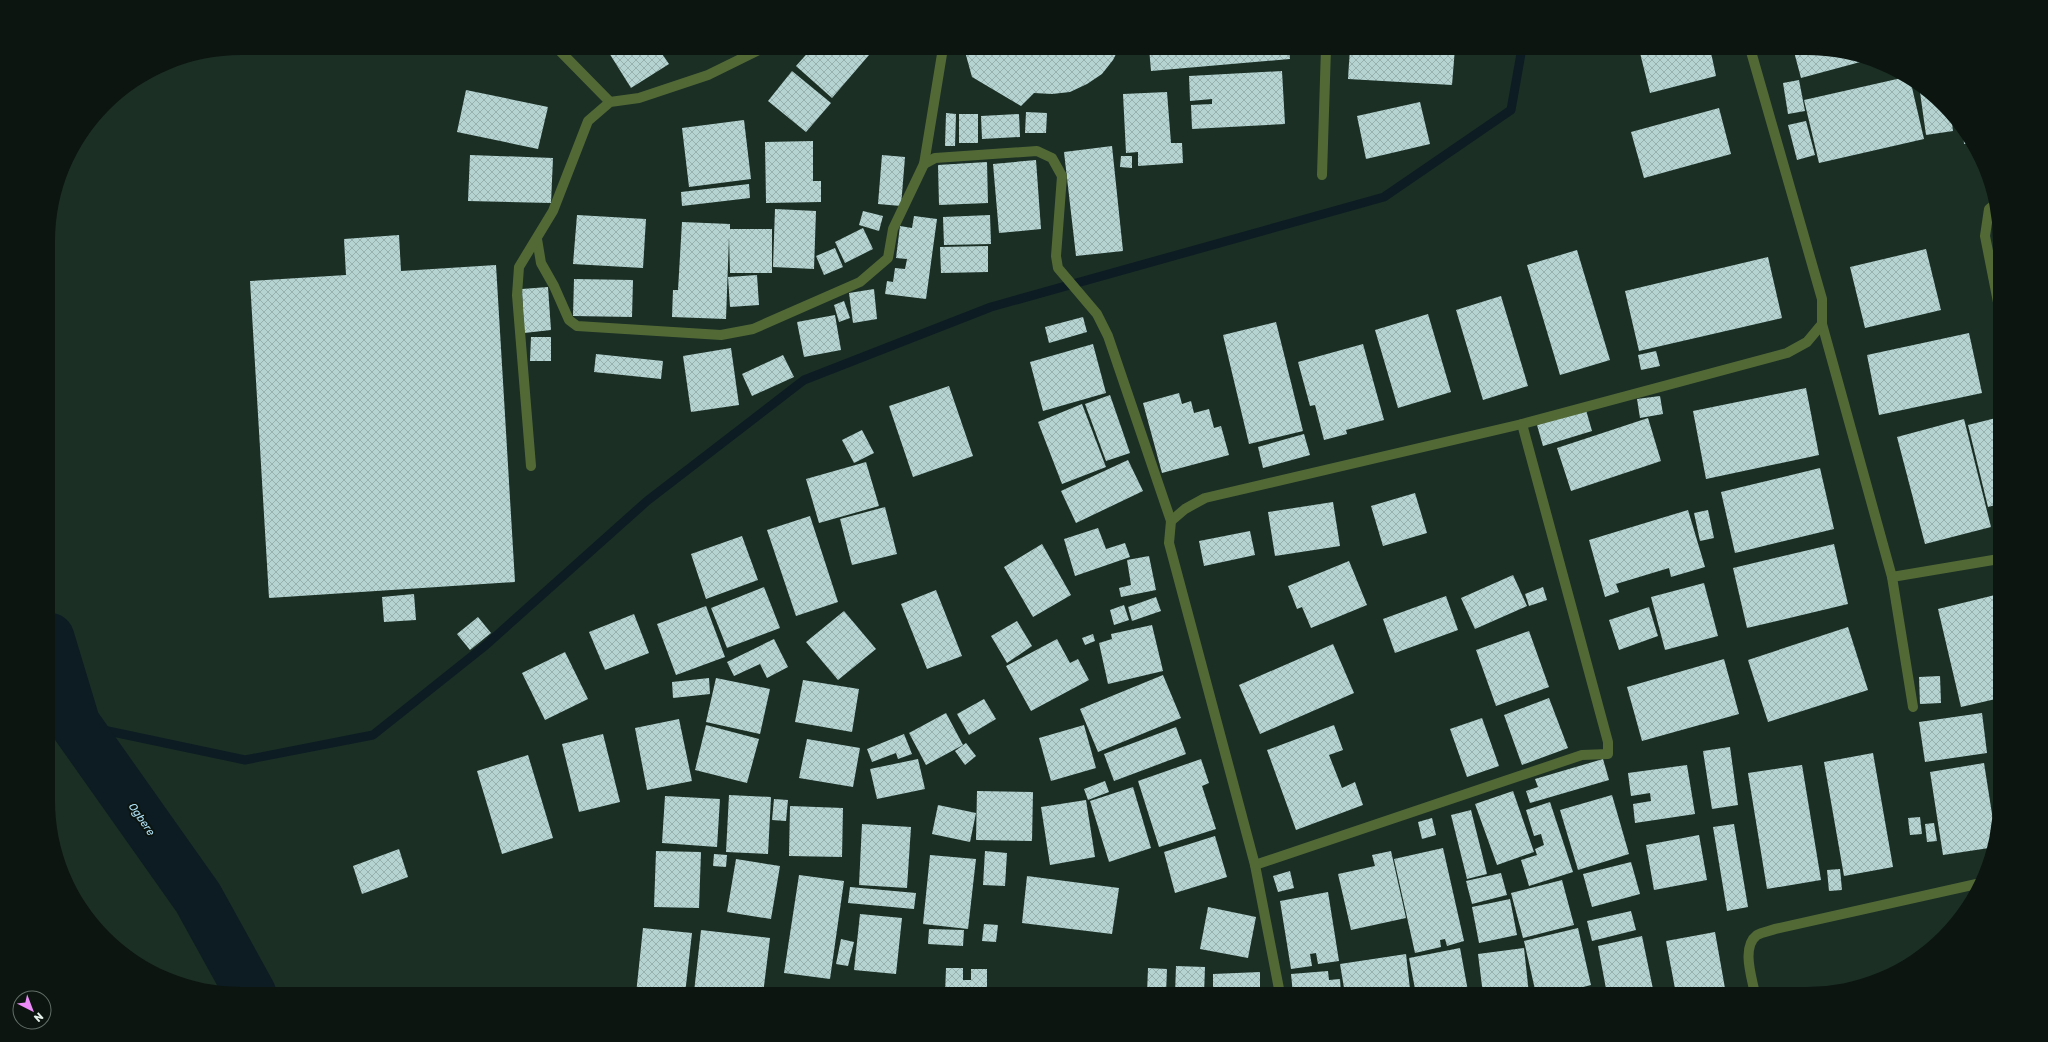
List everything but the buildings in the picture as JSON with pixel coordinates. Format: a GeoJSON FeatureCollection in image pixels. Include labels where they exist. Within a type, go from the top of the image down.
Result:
{"type":"FeatureCollection","features":[{"type":"Feature","properties":{"kind":"street"},"geometry":{"type":"LineString","coordinates":[[564,55],[610,102]]}},
{"type":"Feature","properties":{"kind":"street"},"geometry":{"type":"LineString","coordinates":[[530,466],[517,295],[519,267],[553,211],[588,122],[610,102],[639,98],[708,74],[748,55]]}},
{"type":"Feature","properties":{"kind":"street"},"geometry":{"type":"LineString","coordinates":[[537,239],[541,263],[554,286],[569,320],[577,326],[721,335],[753,330],[860,282],[888,258],[894,229],[924,164],[942,55]]}},
{"type":"Feature","properties":{"kind":"street"},"geometry":{"type":"LineString","coordinates":[[1322,175],[1326,55]]}},
{"type":"Feature","properties":{"kind":"street"},"geometry":{"type":"LineString","coordinates":[[1752,55],[1822,299],[1822,324],[1892,577],[1913,706]]}},
{"type":"Feature","properties":{"kind":"street"},"geometry":{"type":"LineString","coordinates":[[924,164],[935,158],[1037,151],[1052,158],[1062,176],[1056,256],[1058,268],[1097,314],[1108,336],[1172,521],[1169,543],[1255,865],[1279,987]]}},
{"type":"Feature","properties":{"kind":"street"},"geometry":{"type":"LineString","coordinates":[[1990,209],[1985,236],[1993,277]]}},
{"type":"Feature","properties":{"kind":"street"},"geometry":{"type":"LineString","coordinates":[[1172,521],[1185,509],[1205,498],[1522,424],[1787,353],[1807,342],[1822,324]]}},
{"type":"Feature","properties":{"kind":"street"},"geometry":{"type":"LineString","coordinates":[[1255,865],[1582,755],[1608,754],[1608,742],[1522,424]]}},
{"type":"Feature","properties":{"kind":"street"},"geometry":{"type":"LineString","coordinates":[[1892,577],[1993,560]]}},
{"type":"Feature","properties":{"kind":"street"},"geometry":{"type":"LineString","coordinates":[[1754,987],[1749,966],[1749,947],[1757,936],[1775,928],[1973,885]]}},
{"type":"Feature","properties":{"kind":"waterway"},"geometry":{"type":"LineString","coordinates":[[75,724],[245,760],[373,735],[486,645],[647,501],[804,380],[991,307],[1384,197],[1511,110],[1521,55]]}},
{"type":"Feature","properties":{"kind":"waterway","name":"Ogbere"},"geometry":{"type":"LineString","coordinates":[[55,658],[75,724],[198,898],[247,987]]}}]}
